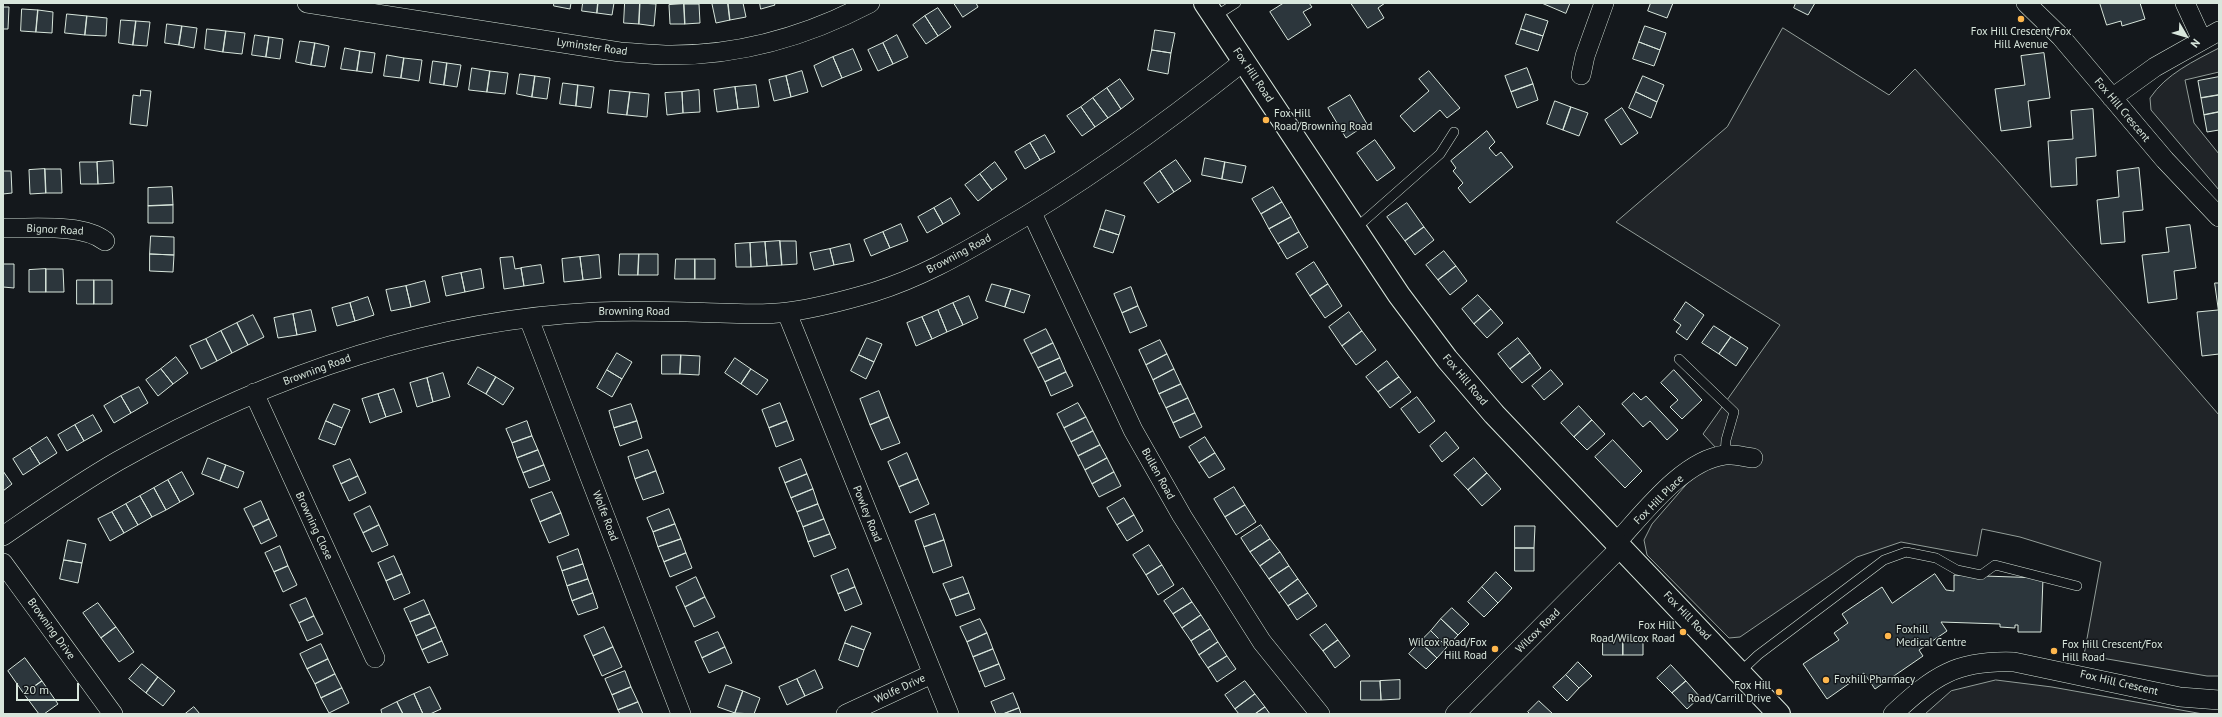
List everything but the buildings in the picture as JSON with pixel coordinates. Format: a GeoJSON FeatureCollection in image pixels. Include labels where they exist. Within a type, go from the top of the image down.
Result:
{"type":"FeatureCollection","features":[{"type":"Feature","properties":{"kind":"street","name":"Lyminster Road"},"geometry":{"type":"LineString","coordinates":[[307,3],[620,52],[671,55],[713,53],[752,47],[789,37],[844,16],[870,3]]}},
{"type":"Feature","properties":{"kind":"street"},"geometry":{"type":"LineString","coordinates":[[1581,75],[1585,56],[1604,3]]}},
{"type":"Feature","properties":{"kind":"street","name":"Fox Hill Crescent"},"geometry":{"type":"LineString","coordinates":[[2026,3],[2062,37],[2165,160],[2219,217]]}},
{"type":"Feature","properties":{"kind":"street"},"geometry":{"type":"LineString","coordinates":[[2185,3],[2202,40]]}},
{"type":"Feature","properties":{"kind":"street","name":"Fox Hill Road"},"geometry":{"type":"LineString","coordinates":[[1210,10],[1399,295],[1447,359],[1494,414],[1779,714]]}},
{"type":"Feature","properties":{"kind":"street"},"geometry":{"type":"LineString","coordinates":[[2112,98],[2155,67],[2219,32]]}},
{"type":"Feature","properties":{"kind":"street","name":"Browning Road"},"geometry":{"type":"LineString","coordinates":[[3,536],[118,461],[254,393],[326,365],[393,344],[456,328],[597,312],[746,314],[787,312],[873,292],[910,280],[948,261],[1032,213],[1184,108],[1244,61]]}},
{"type":"Feature","properties":{"kind":"street","name":"Bullen Road"},"geometry":{"type":"LineString","coordinates":[[1032,213],[1133,430],[1182,516],[1262,642],[1320,714]]}},
{"type":"Feature","properties":{"kind":"street","name":"Bignor Road"},"geometry":{"type":"LineString","coordinates":[[3,228],[83,231],[96,235],[105,241]]}},
{"type":"Feature","properties":{"kind":"street","name":"Powley Road"},"geometry":{"type":"LineString","coordinates":[[787,312],[949,714]]}},
{"type":"Feature","properties":{"kind":"street","name":"Wolfe Road"},"geometry":{"type":"LineString","coordinates":[[529,319],[681,714]]}},
{"type":"Feature","properties":{"kind":"street","name":"Browning Close"},"geometry":{"type":"LineString","coordinates":[[254,393],[375,658]]}},
{"type":"Feature","properties":{"kind":"street","name":"Fox Hill Place"},"geometry":{"type":"LineString","coordinates":[[1619,545],[1664,492],[1689,470],[1706,461],[1725,455],[1753,458]]}},
{"type":"Feature","properties":{"kind":"street","name":"Wilcox Road"},"geometry":{"type":"LineString","coordinates":[[1455,714],[1619,545]]}},
{"type":"Feature","properties":{"kind":"street","name":"Browning Drive"},"geometry":{"type":"LineString","coordinates":[[3,563],[114,714]]}},
{"type":"Feature","properties":{"kind":"street","name":"Fox Hill Crescent"},"geometry":{"type":"LineString","coordinates":[[1893,714],[1934,678],[1962,666],[1987,661],[2014,662],[2049,668],[2180,697],[2219,700]]}},
{"type":"Feature","properties":{"kind":"street","name":"Wolfe Drive"},"geometry":{"type":"LineString","coordinates":[[846,714],[932,674]]}},
{"type":"Feature","properties":{"kind":"lane"},"geometry":{"type":"LineString","coordinates":[[1210,10],[1236,3]]}},
{"type":"Feature","properties":{"kind":"lane"},"geometry":{"type":"LineString","coordinates":[[1356,228],[1440,154],[1454,132]]}},
{"type":"Feature","properties":{"kind":"lane"},"geometry":{"type":"LineString","coordinates":[[1679,359],[1734,412],[1726,440],[1725,455]]}},
{"type":"Feature","properties":{"kind":"lane"},"geometry":{"type":"LineString","coordinates":[[1740,672],[1758,655],[1884,560],[1906,552],[1936,558],[1957,570],[1981,575],[1995,564],[2077,586]]}},
{"type":"Feature","properties":{"kind":"shaded area"},"geometry":{"type":"Polygon","coordinates":[[[1783,28],[1889,95],[1915,69],[2001,164],[2219,415],[2219,676],[2207,676],[2084,655],[2101,562],[2020,537],[1982,529],[1977,556],[1901,542],[1857,557],[1740,637],[1729,638],[1647,555],[1644,540],[1652,524],[1717,449],[1703,434],[1780,325],[1616,222],[1727,127],[1783,28]]]}},
{"type":"Feature","properties":{"kind":"shaded area"},"geometry":{"type":"Polygon","coordinates":[[[2219,48],[2219,72],[2185,80],[2194,123],[2219,154],[2219,190],[2151,110],[2150,98],[2172,75],[2190,63],[2219,48]]]}},
{"type":"Feature","properties":{"kind":"shaded area"},"geometry":{"type":"Polygon","coordinates":[[[1996,680],[2052,687],[2203,714],[1925,714],[1951,691],[1996,680]]]}},
{"type":"Feature","properties":{"kind":"place","name":"Fox Hill Crescent/Fox Hill Avenue"},"geometry":{"type":"Point","coordinates":[2021,19]}},
{"type":"Feature","properties":{"kind":"place","name":"Fox Hill Road/Browning Road"},"geometry":{"type":"Point","coordinates":[1266,120]}},
{"type":"Feature","properties":{"kind":"place","name":"Fox Hill Road/Wilcox Road"},"geometry":{"type":"Point","coordinates":[1683,632]}},
{"type":"Feature","properties":{"kind":"place","name":"Foxhill Medical Centre"},"geometry":{"type":"Point","coordinates":[1888,636]}},
{"type":"Feature","properties":{"kind":"place","name":"Wilcox Road/Fox Hill Road"},"geometry":{"type":"Point","coordinates":[1495,649]}},
{"type":"Feature","properties":{"kind":"place","name":"Fox Hill Crescent/Fox Hill Road"},"geometry":{"type":"Point","coordinates":[2054,651]}},
{"type":"Feature","properties":{"kind":"place","name":"Foxhill Pharmacy"},"geometry":{"type":"Point","coordinates":[1826,680]}},
{"type":"Feature","properties":{"kind":"place","name":"Fox Hill Road/Carrill Drive"},"geometry":{"type":"Point","coordinates":[1779,692]}}]}
